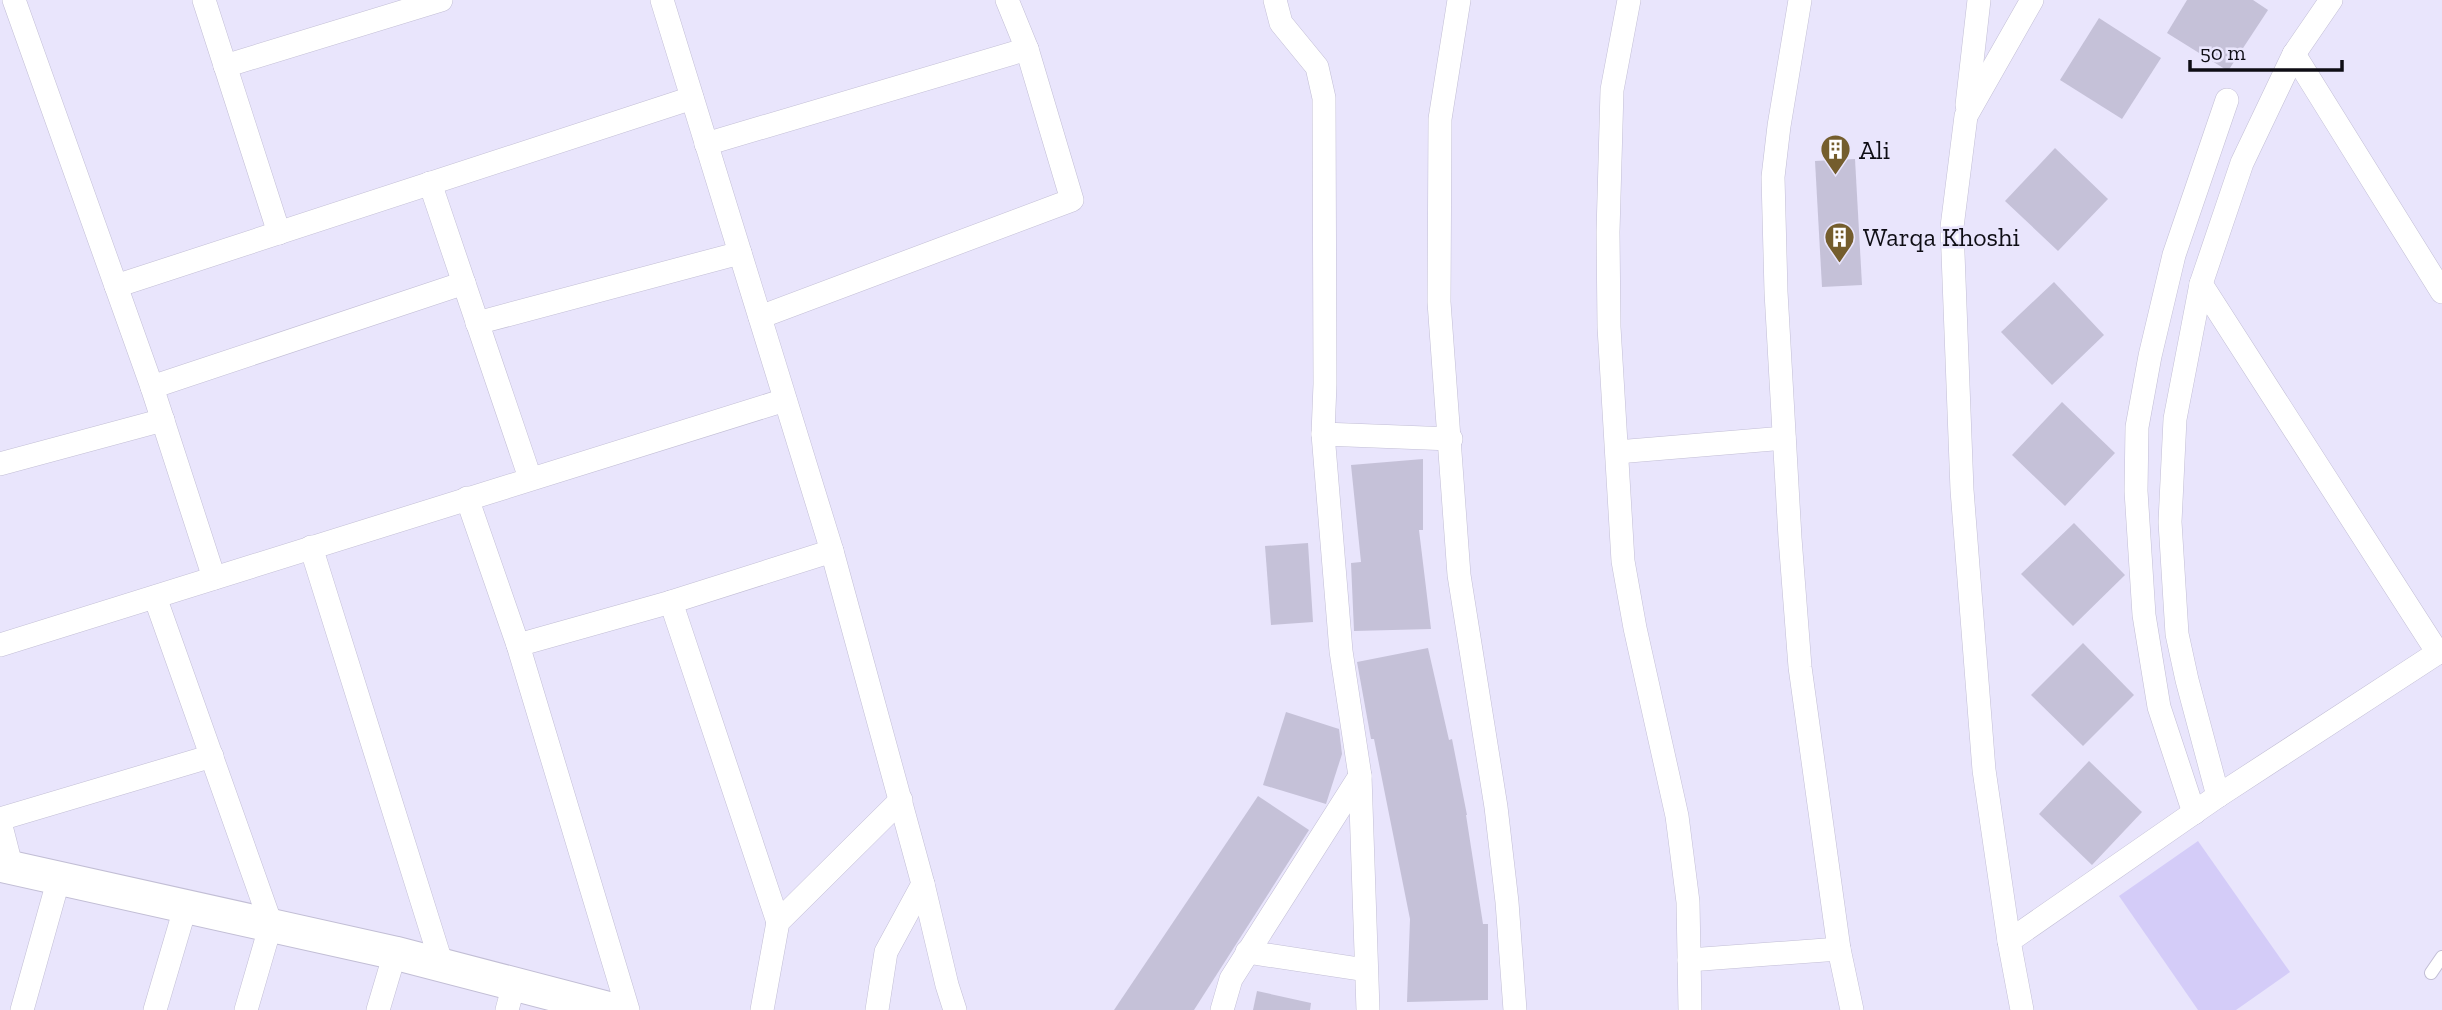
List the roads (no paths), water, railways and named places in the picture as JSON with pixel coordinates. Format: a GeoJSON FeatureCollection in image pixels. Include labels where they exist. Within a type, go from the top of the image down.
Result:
{"type":"FeatureCollection","features":[{"type":"Feature","properties":{"kind":"street"},"geometry":{"type":"LineString","coordinates":[[14,0],[152,387],[214,578]]}},
{"type":"Feature","properties":{"kind":"street"},"geometry":{"type":"LineString","coordinates":[[204,0],[279,233]]}},
{"type":"Feature","properties":{"kind":"street"},"geometry":{"type":"LineString","coordinates":[[225,66],[441,0]]}},
{"type":"Feature","properties":{"kind":"street"},"geometry":{"type":"LineString","coordinates":[[662,0],[832,551],[901,800],[947,985],[956,1010]]}},
{"type":"Feature","properties":{"kind":"street"},"geometry":{"type":"LineString","coordinates":[[760,317],[1072,200],[1027,49],[1007,0]]}},
{"type":"Feature","properties":{"kind":"street"},"geometry":{"type":"LineString","coordinates":[[1275,0],[1281,23],[1317,67],[1324,98],[1323,434],[1341,651],[1360,776],[1368,1010]]}},
{"type":"Feature","properties":{"kind":"street"},"geometry":{"type":"LineString","coordinates":[[1459,0],[1440,119],[1439,302],[1460,575],[1497,821],[1507,902],[1515,1010]]}},
{"type":"Feature","properties":{"kind":"street"},"geometry":{"type":"LineString","coordinates":[[1629,0],[1612,90],[1609,138],[1609,327],[1623,561],[1634,628],[1677,816],[1688,902],[1690,1010]]}},
{"type":"Feature","properties":{"kind":"street"},"geometry":{"type":"LineString","coordinates":[[1800,0],[1773,177],[1776,292],[1800,667],[1839,949],[1852,1010]]}},
{"type":"Feature","properties":{"kind":"street"},"geometry":{"type":"LineString","coordinates":[[1979,0],[1952,227],[1962,490],[1984,770],[2008,941],[2022,1010]]}},
{"type":"Feature","properties":{"kind":"street"},"geometry":{"type":"LineString","coordinates":[[1966,116],[2032,0]]}},
{"type":"Feature","properties":{"kind":"street"},"geometry":{"type":"LineString","coordinates":[[2218,796],[2177,634],[2170,522],[2175,419],[2201,284],[2242,163],[2294,54],[2331,0]]}},
{"type":"Feature","properties":{"kind":"street"},"geometry":{"type":"LineString","coordinates":[[706,144],[1027,49]]}},
{"type":"Feature","properties":{"kind":"street"},"geometry":{"type":"LineString","coordinates":[[2294,54],[2442,292]]}},
{"type":"Feature","properties":{"kind":"street"},"geometry":{"type":"LineString","coordinates":[[116,286],[692,98]]}},
{"type":"Feature","properties":{"kind":"street"},"geometry":{"type":"LineString","coordinates":[[2194,813],[2159,707],[2144,615],[2136,491],[2137,427],[2150,356],[2174,255],[2227,100]]}},
{"type":"Feature","properties":{"kind":"street"},"geometry":{"type":"LineString","coordinates":[[430,183],[530,478]]}},
{"type":"Feature","properties":{"kind":"street"},"geometry":{"type":"LineString","coordinates":[[477,323],[740,253]]}},
{"type":"Feature","properties":{"kind":"street"},"geometry":{"type":"LineString","coordinates":[[152,387],[464,283]]}},
{"type":"Feature","properties":{"kind":"street"},"geometry":{"type":"LineString","coordinates":[[2008,941],[2218,796],[2440,651],[2201,284]]}},
{"type":"Feature","properties":{"kind":"street"},"geometry":{"type":"LineString","coordinates":[[0,645],[785,400]]}},
{"type":"Feature","properties":{"kind":"street"},"geometry":{"type":"LineString","coordinates":[[0,464],[163,420]]}},
{"type":"Feature","properties":{"kind":"street"},"geometry":{"type":"LineString","coordinates":[[1323,434],[1451,439]]}},
{"type":"Feature","properties":{"kind":"street"},"geometry":{"type":"LineString","coordinates":[[1618,452],[1784,438]]}},
{"type":"Feature","properties":{"kind":"street"},"geometry":{"type":"LineString","coordinates":[[467,498],[518,645],[628,1010]]}},
{"type":"Feature","properties":{"kind":"street"},"geometry":{"type":"LineString","coordinates":[[311,547],[442,965]]}},
{"type":"Feature","properties":{"kind":"street"},"geometry":{"type":"LineString","coordinates":[[518,645],[671,602],[832,551]]}},
{"type":"Feature","properties":{"kind":"street"},"geometry":{"type":"LineString","coordinates":[[155,597],[271,924],[246,1010]]}},
{"type":"Feature","properties":{"kind":"street"},"geometry":{"type":"LineString","coordinates":[[671,602],[778,922],[762,1010]]}},
{"type":"Feature","properties":{"kind":"street"},"geometry":{"type":"LineString","coordinates":[[212,756],[0,821],[6,867],[271,924],[442,965],[510,997],[614,1010]]}},
{"type":"Feature","properties":{"kind":"street"},"geometry":{"type":"LineString","coordinates":[[1222,1010],[1231,979],[1360,776]]}},
{"type":"Feature","properties":{"kind":"street"},"geometry":{"type":"LineString","coordinates":[[778,922],[901,800]]}},
{"type":"Feature","properties":{"kind":"street"},"geometry":{"type":"LineString","coordinates":[[22,1010],[59,878]]}},
{"type":"Feature","properties":{"kind":"street"},"geometry":{"type":"LineString","coordinates":[[877,1010],[886,952],[923,884]]}},
{"type":"Feature","properties":{"kind":"street"},"geometry":{"type":"LineString","coordinates":[[155,1010],[186,905]]}},
{"type":"Feature","properties":{"kind":"street"},"geometry":{"type":"LineString","coordinates":[[1689,960],[1839,949]]}},
{"type":"Feature","properties":{"kind":"street"},"geometry":{"type":"LineString","coordinates":[[1247,952],[1366,970]]}},
{"type":"Feature","properties":{"kind":"street"},"geometry":{"type":"LineString","coordinates":[[378,1010],[395,953]]}},
{"type":"Feature","properties":{"kind":"street"},"geometry":{"type":"LineString","coordinates":[[941,1010],[947,985]]}},
{"type":"Feature","properties":{"kind":"lane"},"geometry":{"type":"LineString","coordinates":[[2431,973],[2442,957]]}},
{"type":"Feature","properties":{"kind":"place","name":"Ali"},"geometry":{"type":"Point","coordinates":[1836,177]}},
{"type":"Feature","properties":{"kind":"place","name":"Warqa Khoshi"},"geometry":{"type":"Point","coordinates":[1840,264]}}]}
